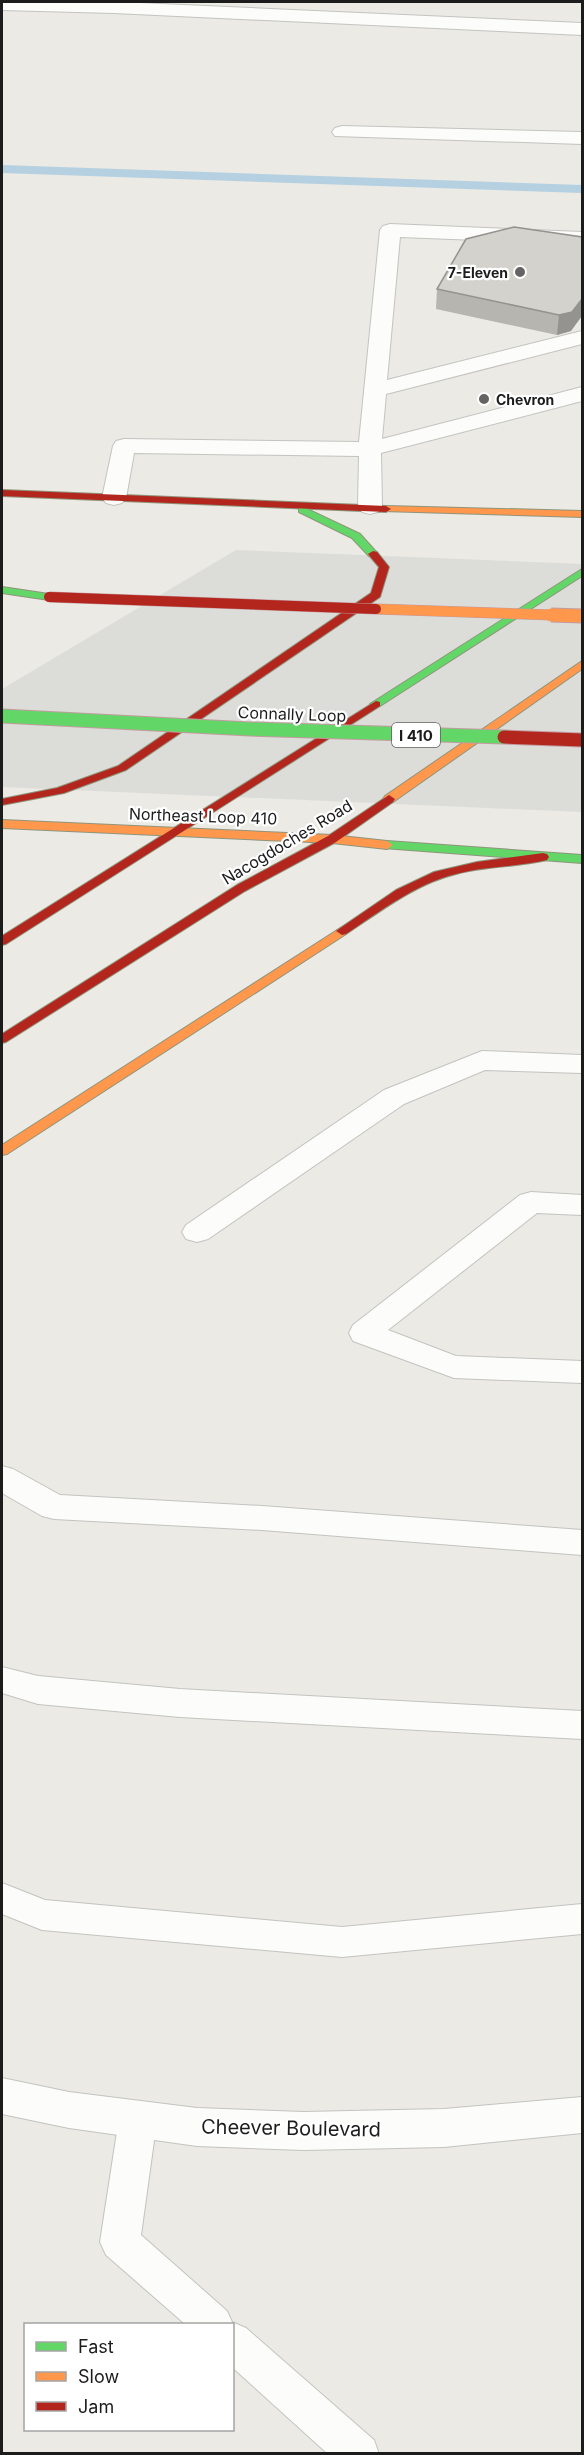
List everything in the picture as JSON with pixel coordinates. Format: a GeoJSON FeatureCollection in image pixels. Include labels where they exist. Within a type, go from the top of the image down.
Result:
{"type":"FeatureCollection","features":[{"type":"Feature","properties":{"kind":"main road"},"geometry":{"type":"LineString","coordinates":[[2,493],[295,506],[582,514]]}},
{"type":"Feature","properties":{"kind":"main road"},"geometry":{"type":"LineString","coordinates":[[2,802],[60,791],[122,768],[376,595],[384,567],[370,551],[356,536],[295,506]]}},
{"type":"Feature","properties":{"kind":"main road"},"geometry":{"type":"LineString","coordinates":[[2,941],[179,831],[582,572]]}},
{"type":"Feature","properties":{"kind":"main road"},"geometry":{"type":"LineString","coordinates":[[2,590],[49,597]]}},
{"type":"Feature","properties":{"kind":"main road"},"geometry":{"type":"LineString","coordinates":[[2,595],[582,616]]}},
{"type":"Feature","properties":{"kind":"main road","name":"Nacogdoches Road"},"geometry":{"type":"LineString","coordinates":[[2,1039],[242,888],[332,839],[582,664]]}},
{"type":"Feature","properties":{"kind":"main road","name":"Connally Loop"},"geometry":{"type":"LineString","coordinates":[[2,716],[250,729],[582,740]]}},
{"type":"Feature","properties":{"kind":"main road"},"geometry":{"type":"LineString","coordinates":[[250,729],[476,751]]}},
{"type":"Feature","properties":{"kind":"main road","name":"Northeast Loop 410"},"geometry":{"type":"LineString","coordinates":[[2,824],[332,839],[582,859]]}},
{"type":"Feature","properties":{"kind":"main road"},"geometry":{"type":"LineString","coordinates":[[2,1151],[403,891],[439,875],[485,865],[543,857]]}},
{"type":"Feature","properties":{"kind":"street","name":"Cheever Boulevard"},"geometry":{"type":"LineString","coordinates":[[2,2096],[69,2110],[197,2127],[304,2131],[444,2128],[582,2115]]}},
{"type":"Feature","properties":{"kind":"lane"},"geometry":{"type":"LineString","coordinates":[[2,4],[526,18],[582,29]]}},
{"type":"Feature","properties":{"kind":"lane"},"geometry":{"type":"LineString","coordinates":[[342,132],[582,138]]}},
{"type":"Feature","properties":{"kind":"lane"},"geometry":{"type":"LineString","coordinates":[[370,507],[370,449],[390,230],[582,238]]}},
{"type":"Feature","properties":{"kind":"lane"},"geometry":{"type":"LineString","coordinates":[[375,390],[582,338]]}},
{"type":"Feature","properties":{"kind":"lane"},"geometry":{"type":"LineString","coordinates":[[114,498],[124,446],[370,449],[582,394]]}},
{"type":"Feature","properties":{"kind":"lane"},"geometry":{"type":"LineString","coordinates":[[197,1232],[394,1097],[405,1092],[482,1060],[582,1064]]}},
{"type":"Feature","properties":{"kind":"lane"},"geometry":{"type":"LineString","coordinates":[[582,1205],[531,1202],[364,1333],[454,1367],[582,1372]]}},
{"type":"Feature","properties":{"kind":"lane"},"geometry":{"type":"LineString","coordinates":[[2,1478],[54,1506],[262,1518],[582,1543]]}},
{"type":"Feature","properties":{"kind":"lane"},"geometry":{"type":"LineString","coordinates":[[2,1680],[38,1690],[180,1703],[582,1725]]}},
{"type":"Feature","properties":{"kind":"lane"},"geometry":{"type":"LineString","coordinates":[[2,1898],[42,1915],[342,1942],[582,1919]]}},
{"type":"Feature","properties":{"kind":"lane"},"geometry":{"type":"LineString","coordinates":[[138,2119],[120,2242],[211,2323]]}},
{"type":"Feature","properties":{"kind":"lane"},"geometry":{"type":"LineString","coordinates":[[234,2343],[359,2454]]}},
{"type":"Feature","properties":{"kind":"pier"},"geometry":{"type":"Polygon","coordinates":[[[236,550],[582,564],[582,812],[2,787],[2,689],[236,550]]]}},
{"type":"Feature","properties":{"kind":"building","name":"7-Eleven"},"geometry":{"type":"Polygon","coordinates":[[[514,227],[582,237],[582,299],[572,312],[559,315],[437,289],[466,239],[514,227]]]}},
{"type":"Feature","properties":{"kind":"waterway"},"geometry":{"type":"LineString","coordinates":[[2,169],[582,189]]}},
{"type":"Feature","properties":{"kind":"traffic: fast"},"geometry":{"type":"LineString","coordinates":[[303,510],[356,536],[373,554]]}},
{"type":"Feature","properties":{"kind":"traffic: fast"},"geometry":{"type":"LineString","coordinates":[[376,704],[582,572]]}},
{"type":"Feature","properties":{"kind":"traffic: fast"},"geometry":{"type":"LineString","coordinates":[[2,590],[49,597]]}},
{"type":"Feature","properties":{"kind":"traffic: fast"},"geometry":{"type":"LineString","coordinates":[[2,716],[250,729],[504,737]]}},
{"type":"Feature","properties":{"kind":"traffic: fast"},"geometry":{"type":"LineString","coordinates":[[387,845],[582,859]]}},
{"type":"Feature","properties":{"kind":"traffic: slow"},"geometry":{"type":"LineString","coordinates":[[386,509],[582,514]]}},
{"type":"Feature","properties":{"kind":"traffic: slow"},"geometry":{"type":"LineString","coordinates":[[376,609],[582,616]]}},
{"type":"Feature","properties":{"kind":"traffic: slow"},"geometry":{"type":"LineString","coordinates":[[389,799],[582,664]]}},
{"type":"Feature","properties":{"kind":"traffic: slow"},"geometry":{"type":"LineString","coordinates":[[2,824],[332,839],[387,845]]}},
{"type":"Feature","properties":{"kind":"traffic: slow"},"geometry":{"type":"LineString","coordinates":[[2,1151],[342,931]]}},
{"type":"Feature","properties":{"kind":"traffic: jam"},"geometry":{"type":"LineString","coordinates":[[2,493],[386,509]]}},
{"type":"Feature","properties":{"kind":"traffic: jam"},"geometry":{"type":"LineString","coordinates":[[2,802],[60,791],[122,768],[376,595],[384,567],[373,554]]}},
{"type":"Feature","properties":{"kind":"traffic: jam"},"geometry":{"type":"LineString","coordinates":[[49,597],[376,609]]}},
{"type":"Feature","properties":{"kind":"traffic: jam"},"geometry":{"type":"LineString","coordinates":[[2,941],[376,704]]}},
{"type":"Feature","properties":{"kind":"traffic: jam"},"geometry":{"type":"LineString","coordinates":[[504,737],[582,740]]}},
{"type":"Feature","properties":{"kind":"traffic: jam"},"geometry":{"type":"LineString","coordinates":[[2,1039],[241,888],[332,839],[389,799]]}},
{"type":"Feature","properties":{"kind":"traffic: jam"},"geometry":{"type":"LineString","coordinates":[[342,931],[400,893],[438,875],[477,866],[543,857]]}},
{"type":"Feature","properties":{"kind":"place","name":"7-Eleven"},"geometry":{"type":"Point","coordinates":[520,272]}},
{"type":"Feature","properties":{"kind":"place","name":"Chevron"},"geometry":{"type":"Point","coordinates":[484,399]}}]}
